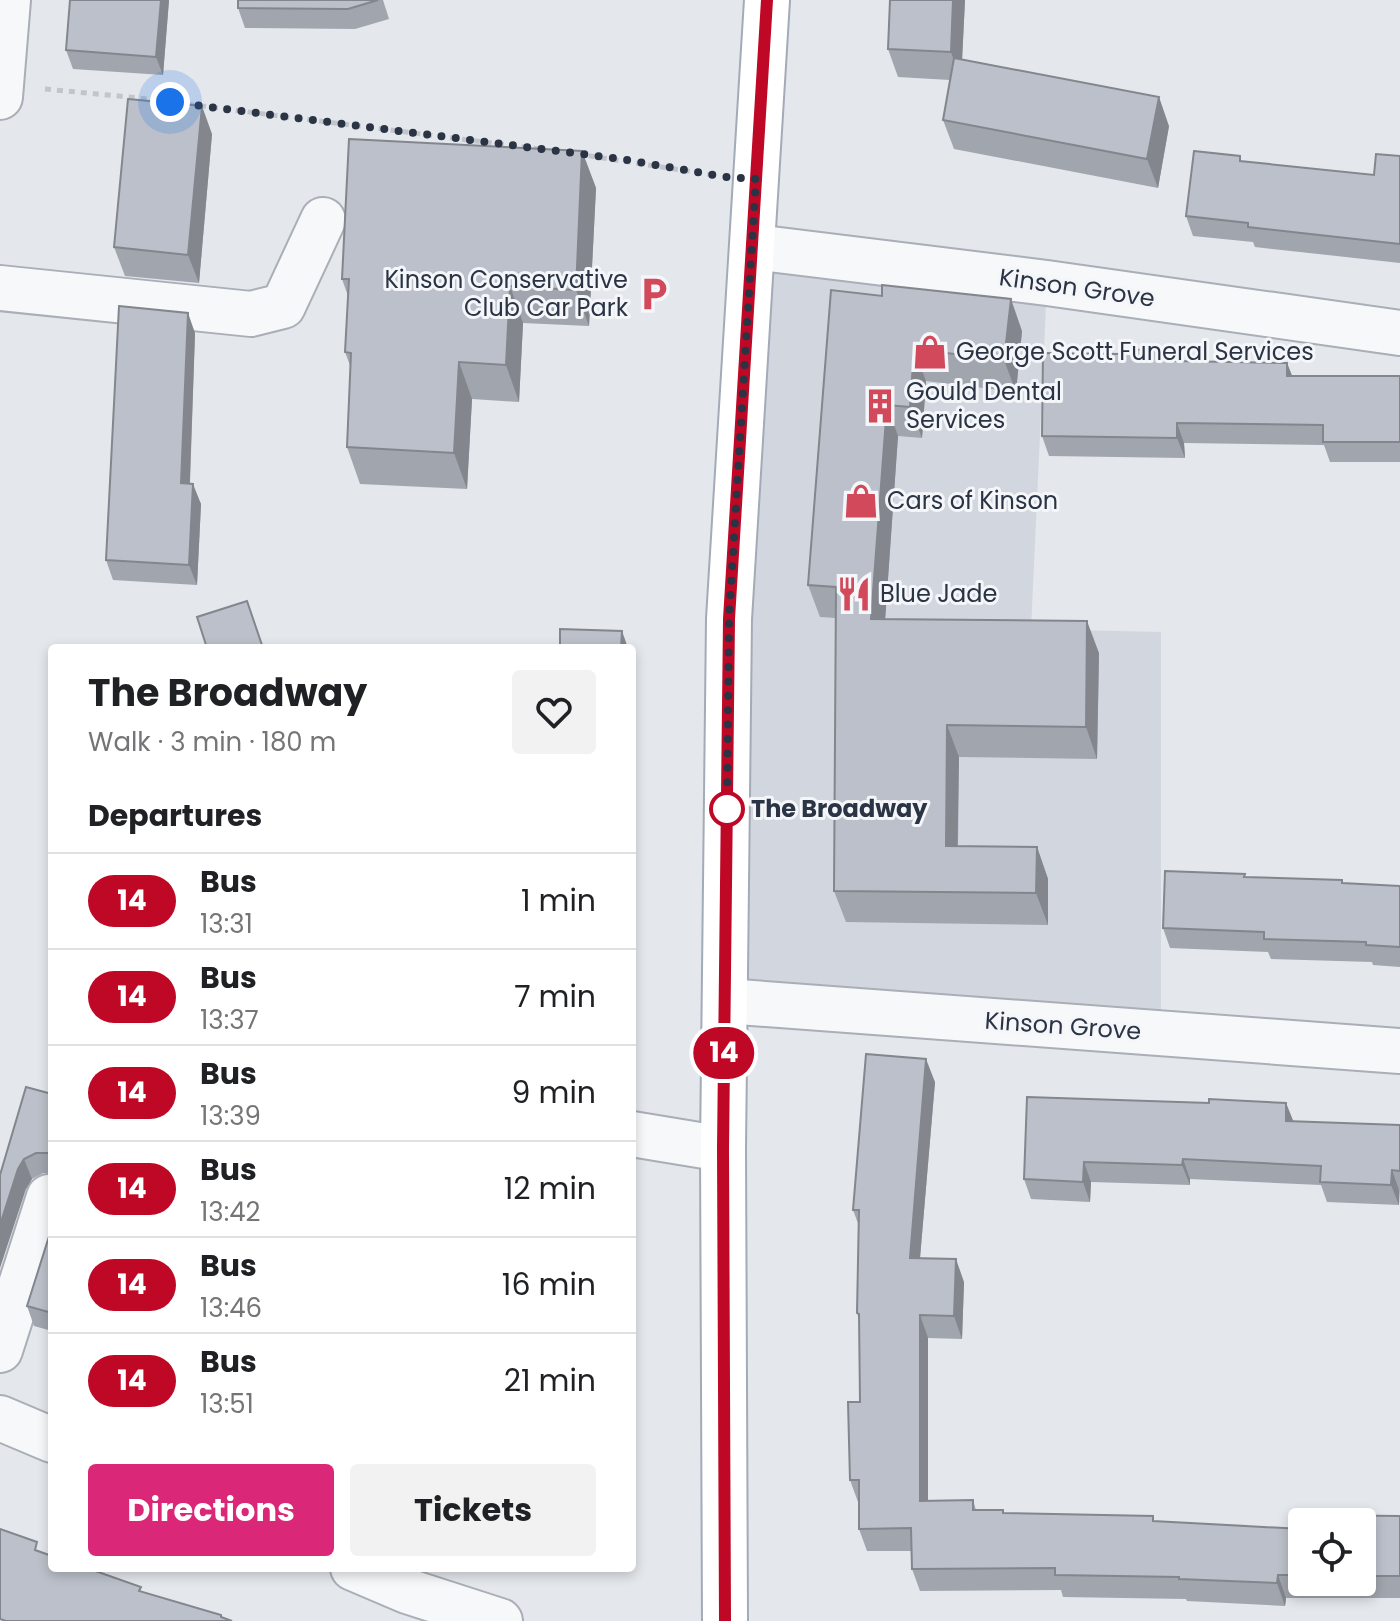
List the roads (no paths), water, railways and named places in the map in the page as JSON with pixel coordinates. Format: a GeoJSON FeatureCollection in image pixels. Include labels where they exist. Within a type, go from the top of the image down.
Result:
{"type":"FeatureCollection","features":[{"type":"Feature","properties":{"kind":"main road"},"geometry":{"type":"LineString","coordinates":[[725,1621],[723,1149],[729,619],[767,0]]}},
{"type":"Feature","properties":{"kind":"street"},"geometry":{"type":"LineString","coordinates":[[0,97],[8,0]]}},
{"type":"Feature","properties":{"kind":"street"},"geometry":{"type":"LineString","coordinates":[[0,288],[251,314],[283,306],[323,220]]}},
{"type":"Feature","properties":{"kind":"street","name":"Kinson Grove"},"geometry":{"type":"LineString","coordinates":[[754,247],[1047,283],[1400,333]]}},
{"type":"Feature","properties":{"kind":"street","name":"Kinson Grove"},"geometry":{"type":"LineString","coordinates":[[725,1001],[1400,1051]]}},
{"type":"Feature","properties":{"kind":"street"},"geometry":{"type":"LineString","coordinates":[[636,1135],[723,1149]]}},
{"type":"Feature","properties":{"kind":"street"},"geometry":{"type":"LineString","coordinates":[[0,1350],[48,1200]]}},
{"type":"Feature","properties":{"kind":"street"},"geometry":{"type":"LineString","coordinates":[[0,1418],[48,1438]]}},
{"type":"Feature","properties":{"kind":"street"},"geometry":{"type":"LineString","coordinates":[[362,1572],[407,1591],[500,1621]]}},
{"type":"Feature","properties":{"kind":"place","name":"Kinson Conservative Club Car Park"},"geometry":{"type":"Point","coordinates":[654,294]}},
{"type":"Feature","properties":{"kind":"place","name":"George Scott Funeral Services"},"geometry":{"type":"Point","coordinates":[930,352]}},
{"type":"Feature","properties":{"kind":"place","name":"Gould Dental Services"},"geometry":{"type":"Point","coordinates":[880,406]}},
{"type":"Feature","properties":{"kind":"place","name":"Cars of Kinson"},"geometry":{"type":"Point","coordinates":[861,501]}},
{"type":"Feature","properties":{"kind":"place","name":"Blue Jade"},"geometry":{"type":"Point","coordinates":[854,594]}},
{"type":"Feature","properties":{"kind":"place","name":"The Broadway"},"geometry":{"type":"Point","coordinates":[727,809]}}]}
